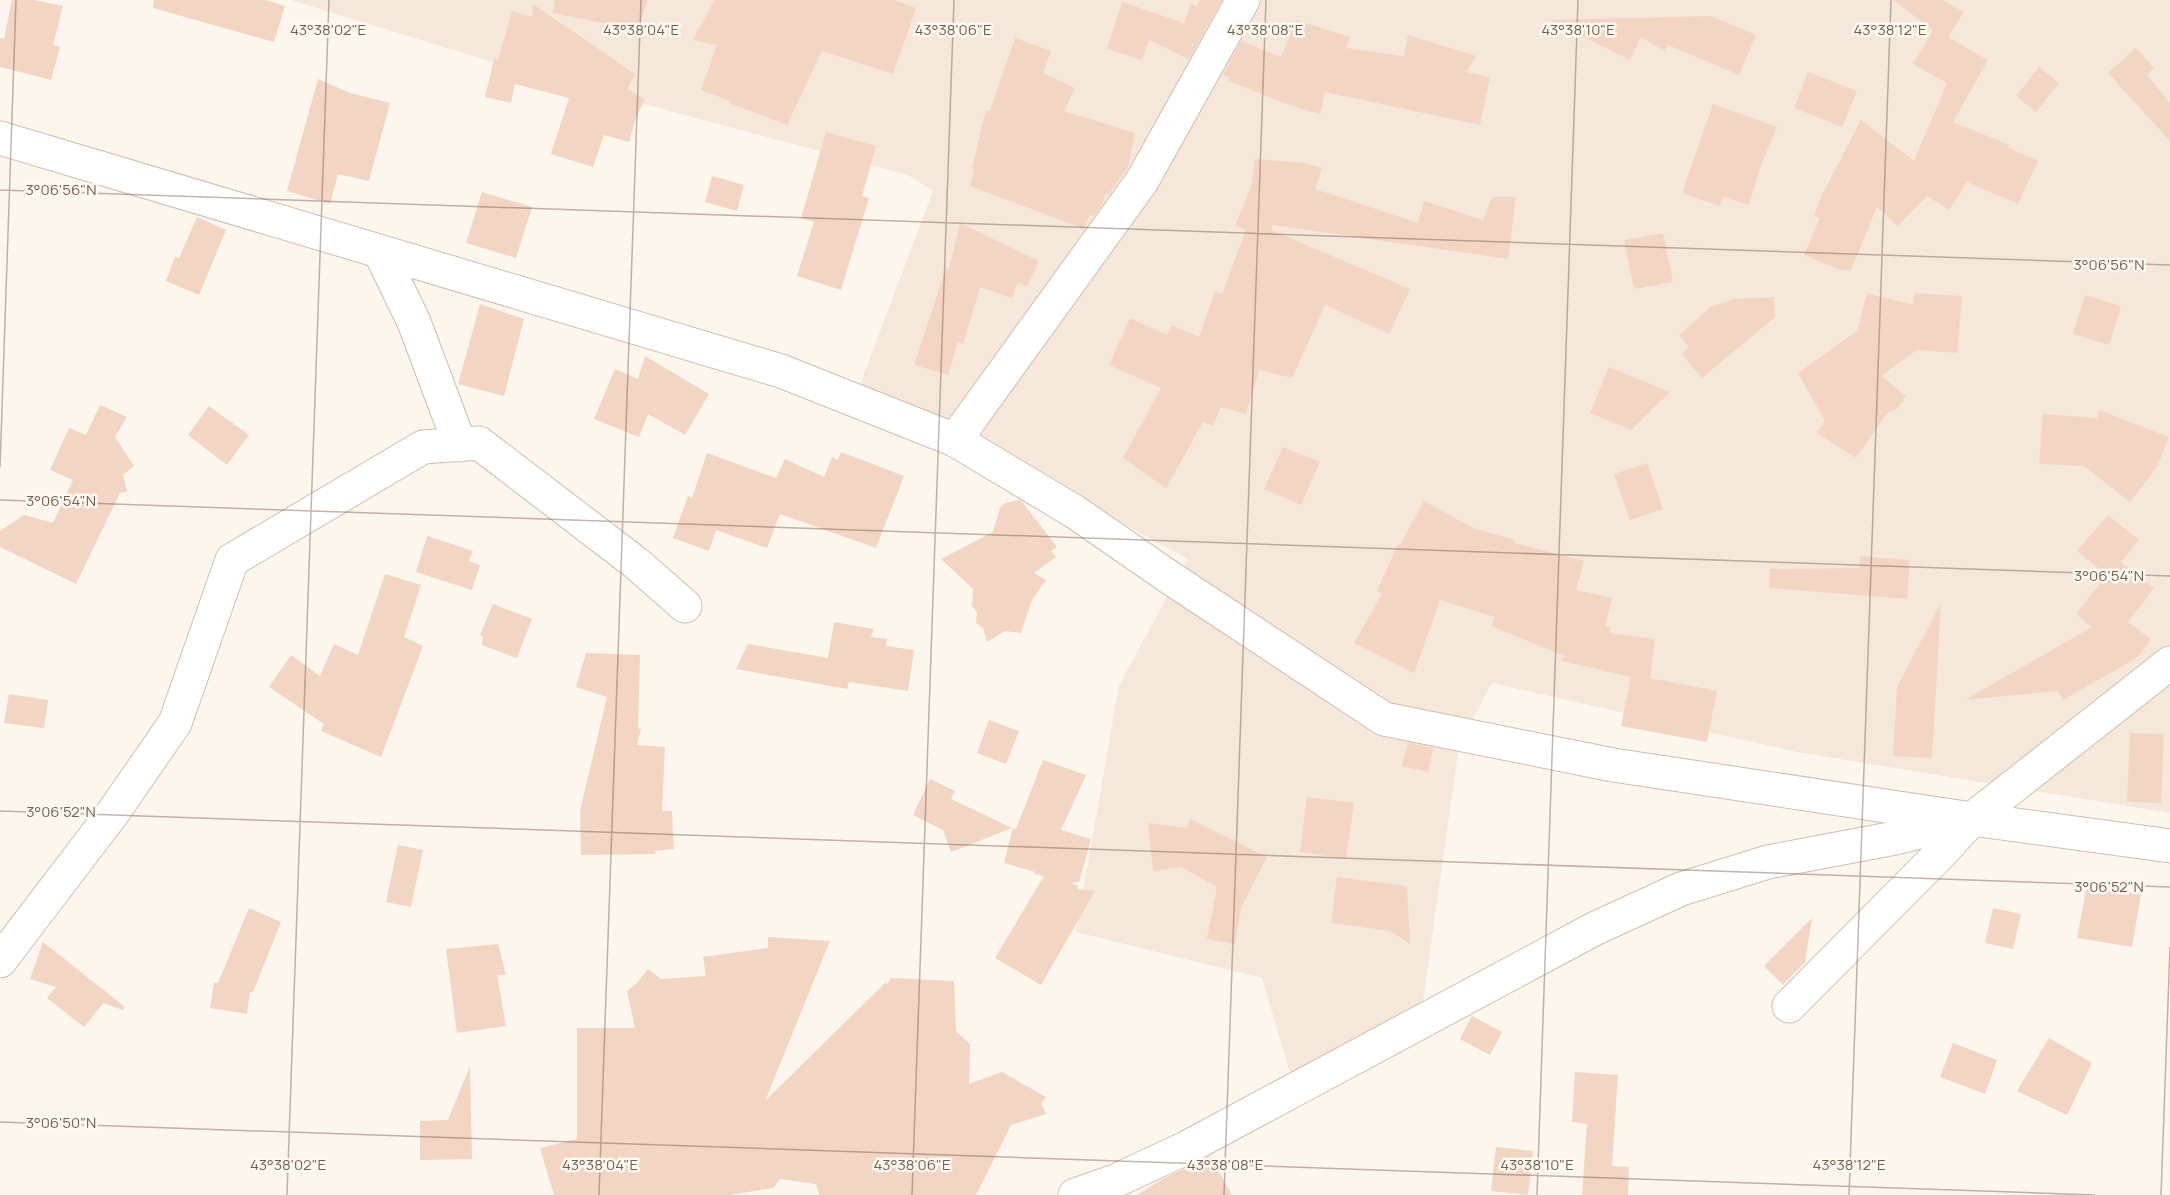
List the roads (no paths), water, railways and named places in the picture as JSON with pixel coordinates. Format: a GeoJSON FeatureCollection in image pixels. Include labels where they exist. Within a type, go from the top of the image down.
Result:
{"type":"FeatureCollection","features":[{"type":"Feature","properties":{"kind":"street"},"geometry":{"type":"LineString","coordinates":[[955,440],[1142,181],[1243,0]]}},
{"type":"Feature","properties":{"kind":"street"},"geometry":{"type":"LineString","coordinates":[[0,138],[781,371],[955,440],[1075,512],[1384,719],[1613,765],[2170,846]]}},
{"type":"Feature","properties":{"kind":"street"},"geometry":{"type":"LineString","coordinates":[[380,252],[414,322],[460,445]]}},
{"type":"Feature","properties":{"kind":"street"},"geometry":{"type":"LineString","coordinates":[[0,961],[112,814],[175,723],[232,560],[423,447],[479,443],[636,563],[685,606]]}},
{"type":"Feature","properties":{"kind":"street"},"geometry":{"type":"LineString","coordinates":[[1789,1006],[1972,819],[2170,663]]}},
{"type":"Feature","properties":{"kind":"street"},"geometry":{"type":"LineString","coordinates":[[1075,1195],[1115,1181],[1186,1148],[1583,934],[1681,889],[1768,862],[1895,838],[1972,819]]}}]}
